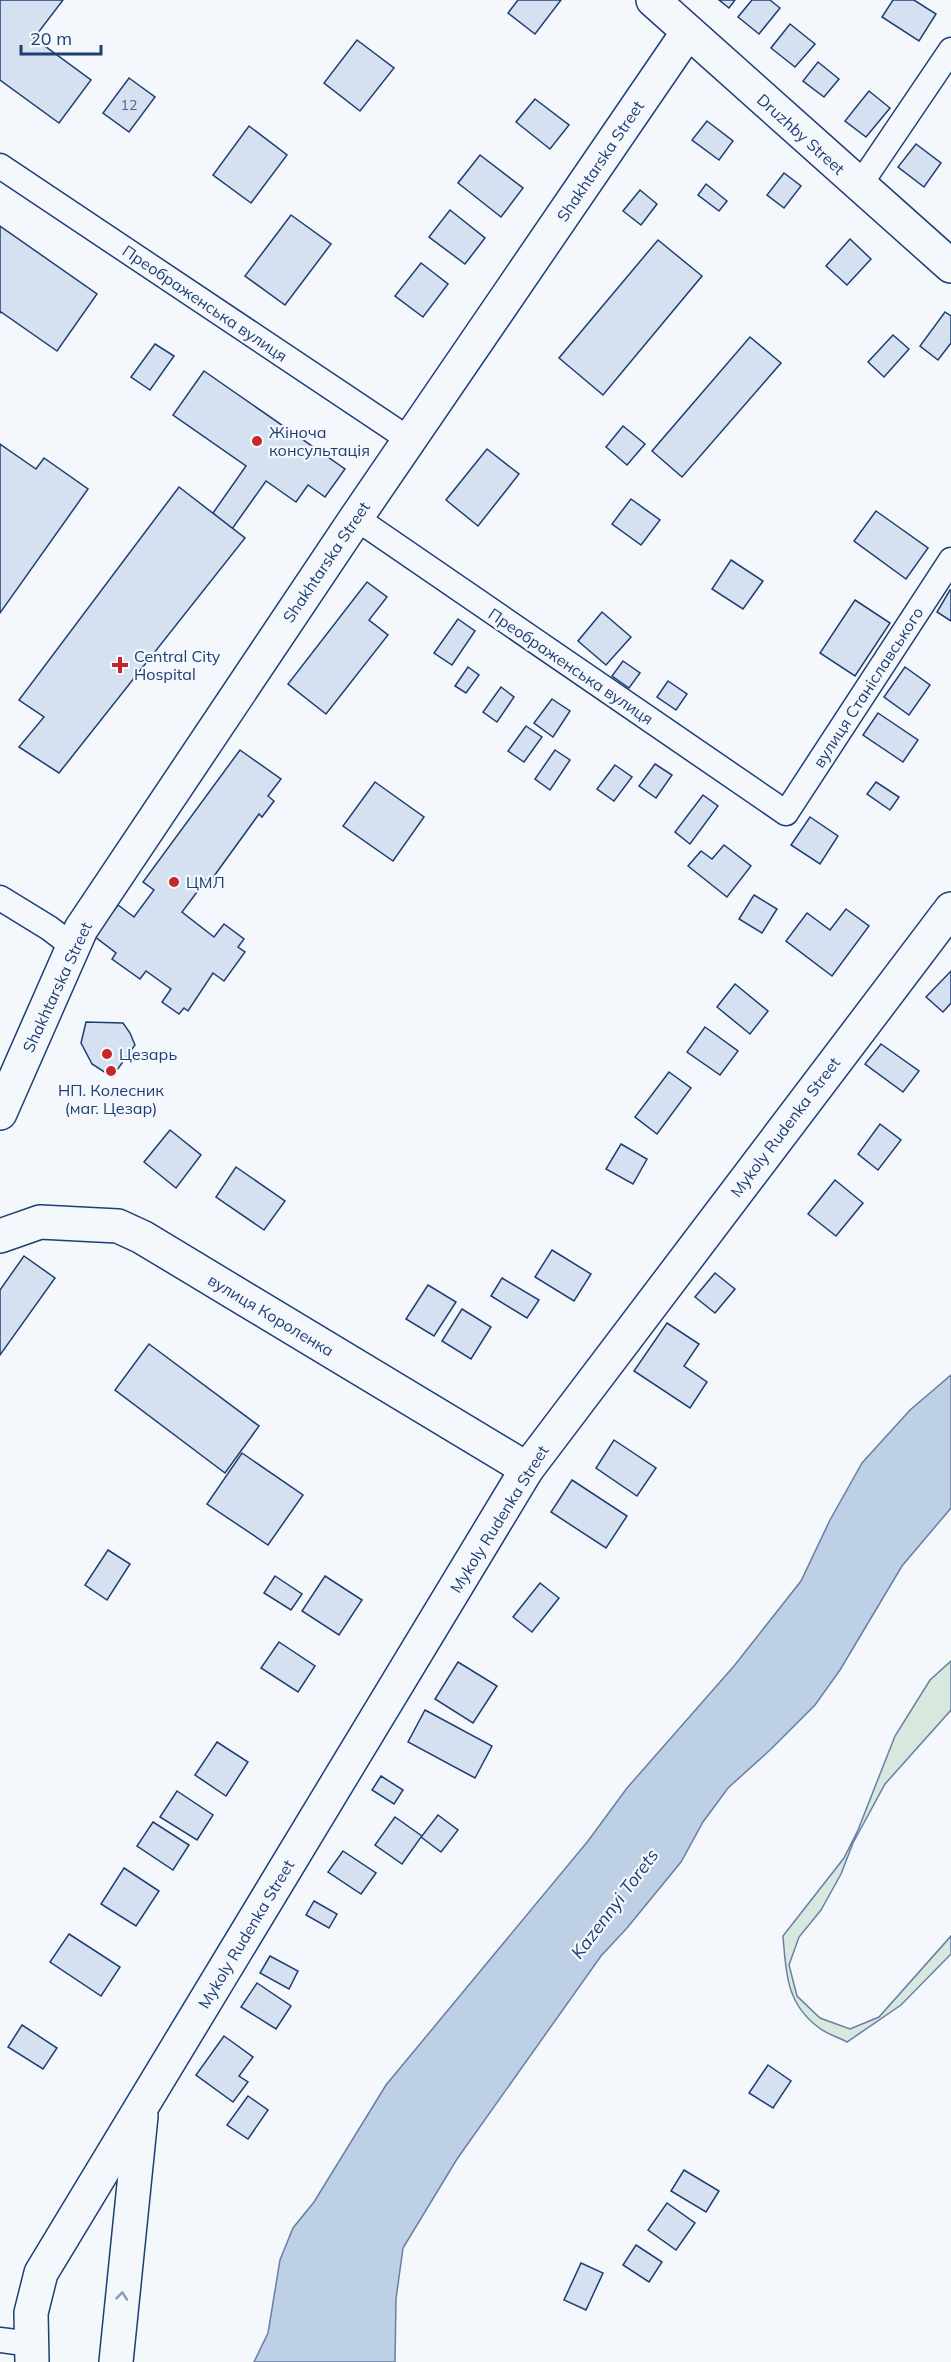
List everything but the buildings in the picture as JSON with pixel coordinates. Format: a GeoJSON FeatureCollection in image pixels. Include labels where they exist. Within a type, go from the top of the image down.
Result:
{"type":"FeatureCollection","features":[{"type":"Feature","properties":{"kind":"street","name":"Druzhby Street"},"geometry":{"type":"LineString","coordinates":[[653,0],[951,266]]}},
{"type":"Feature","properties":{"kind":"street","name":"Shakhtarska Street"},"geometry":{"type":"LineString","coordinates":[[0,1113],[81,929],[356,518],[688,32]]}},
{"type":"Feature","properties":{"kind":"street"},"geometry":{"type":"LineString","coordinates":[[859,186],[951,50]]}},
{"type":"Feature","properties":{"kind":"street","name":"Преображенська вулиця"},"geometry":{"type":"LineString","coordinates":[[0,166],[410,440]]}},
{"type":"Feature","properties":{"kind":"street","name":"Преображенська вулиця"},"geometry":{"type":"LineString","coordinates":[[356,518],[786,813]]}},
{"type":"Feature","properties":{"kind":"street","name":"вулиця Станіславського"},"geometry":{"type":"LineString","coordinates":[[786,813],[951,560]]}},
{"type":"Feature","properties":{"kind":"street"},"geometry":{"type":"LineString","coordinates":[[0,898],[49,928],[74,947]]}},
{"type":"Feature","properties":{"kind":"street","name":"Mykoly Rudenka Street"},"geometry":{"type":"LineString","coordinates":[[21,2349],[41,2273],[527,1469],[951,909]]}},
{"type":"Feature","properties":{"kind":"street","name":"вулиця Короленка"},"geometry":{"type":"LineString","coordinates":[[0,1236],[40,1222],[118,1226],[142,1237],[527,1469]]}},
{"type":"Feature","properties":{"kind":"street","name":"Mykoly Rudenka Street"},"geometry":{"type":"LineString","coordinates":[[116,2358],[141,2107]]}},
{"type":"Feature","properties":{"kind":"shaded area"},"geometry":{"type":"Polygon","coordinates":[[[951,1661],[951,1710],[885,1784],[853,1843],[841,1874],[821,1910],[799,1937],[789,1965],[797,1996],[820,2018],[850,2029],[879,2017],[951,1936],[951,1954],[901,2005],[847,2042],[828,2034],[807,2018],[799,2008],[787,1974],[783,1936],[844,1858],[858,1830],[895,1736],[930,1680],[951,1661]]]}},
{"type":"Feature","properties":{"kind":"water","name":"Kazennyi Torets"},"geometry":{"type":"Polygon","coordinates":[[[951,1375],[951,1508],[902,1566],[840,1670],[815,1705],[728,1788],[703,1822],[681,1862],[601,1956],[457,2159],[403,2248],[396,2299],[395,2362],[254,2362],[268,2333],[280,2260],[293,2228],[314,2202],[386,2085],[588,1841],[627,1788],[734,1666],[801,1581],[830,1520],[862,1463],[910,1410],[951,1375]]]}},
{"type":"Feature","properties":{"kind":"place","name":"Жіноча консультація"},"geometry":{"type":"Point","coordinates":[257,441]}},
{"type":"Feature","properties":{"kind":"place","name":"Central City Hospital"},"geometry":{"type":"Point","coordinates":[120,665]}},
{"type":"Feature","properties":{"kind":"place","name":"ЦМЛ"},"geometry":{"type":"Point","coordinates":[174,882]}},
{"type":"Feature","properties":{"kind":"place","name":"Цезарь"},"geometry":{"type":"Point","coordinates":[107,1054]}},
{"type":"Feature","properties":{"kind":"place","name":"НП. Колесник (маг. Цезар)"},"geometry":{"type":"Point","coordinates":[111,1071]}}]}
